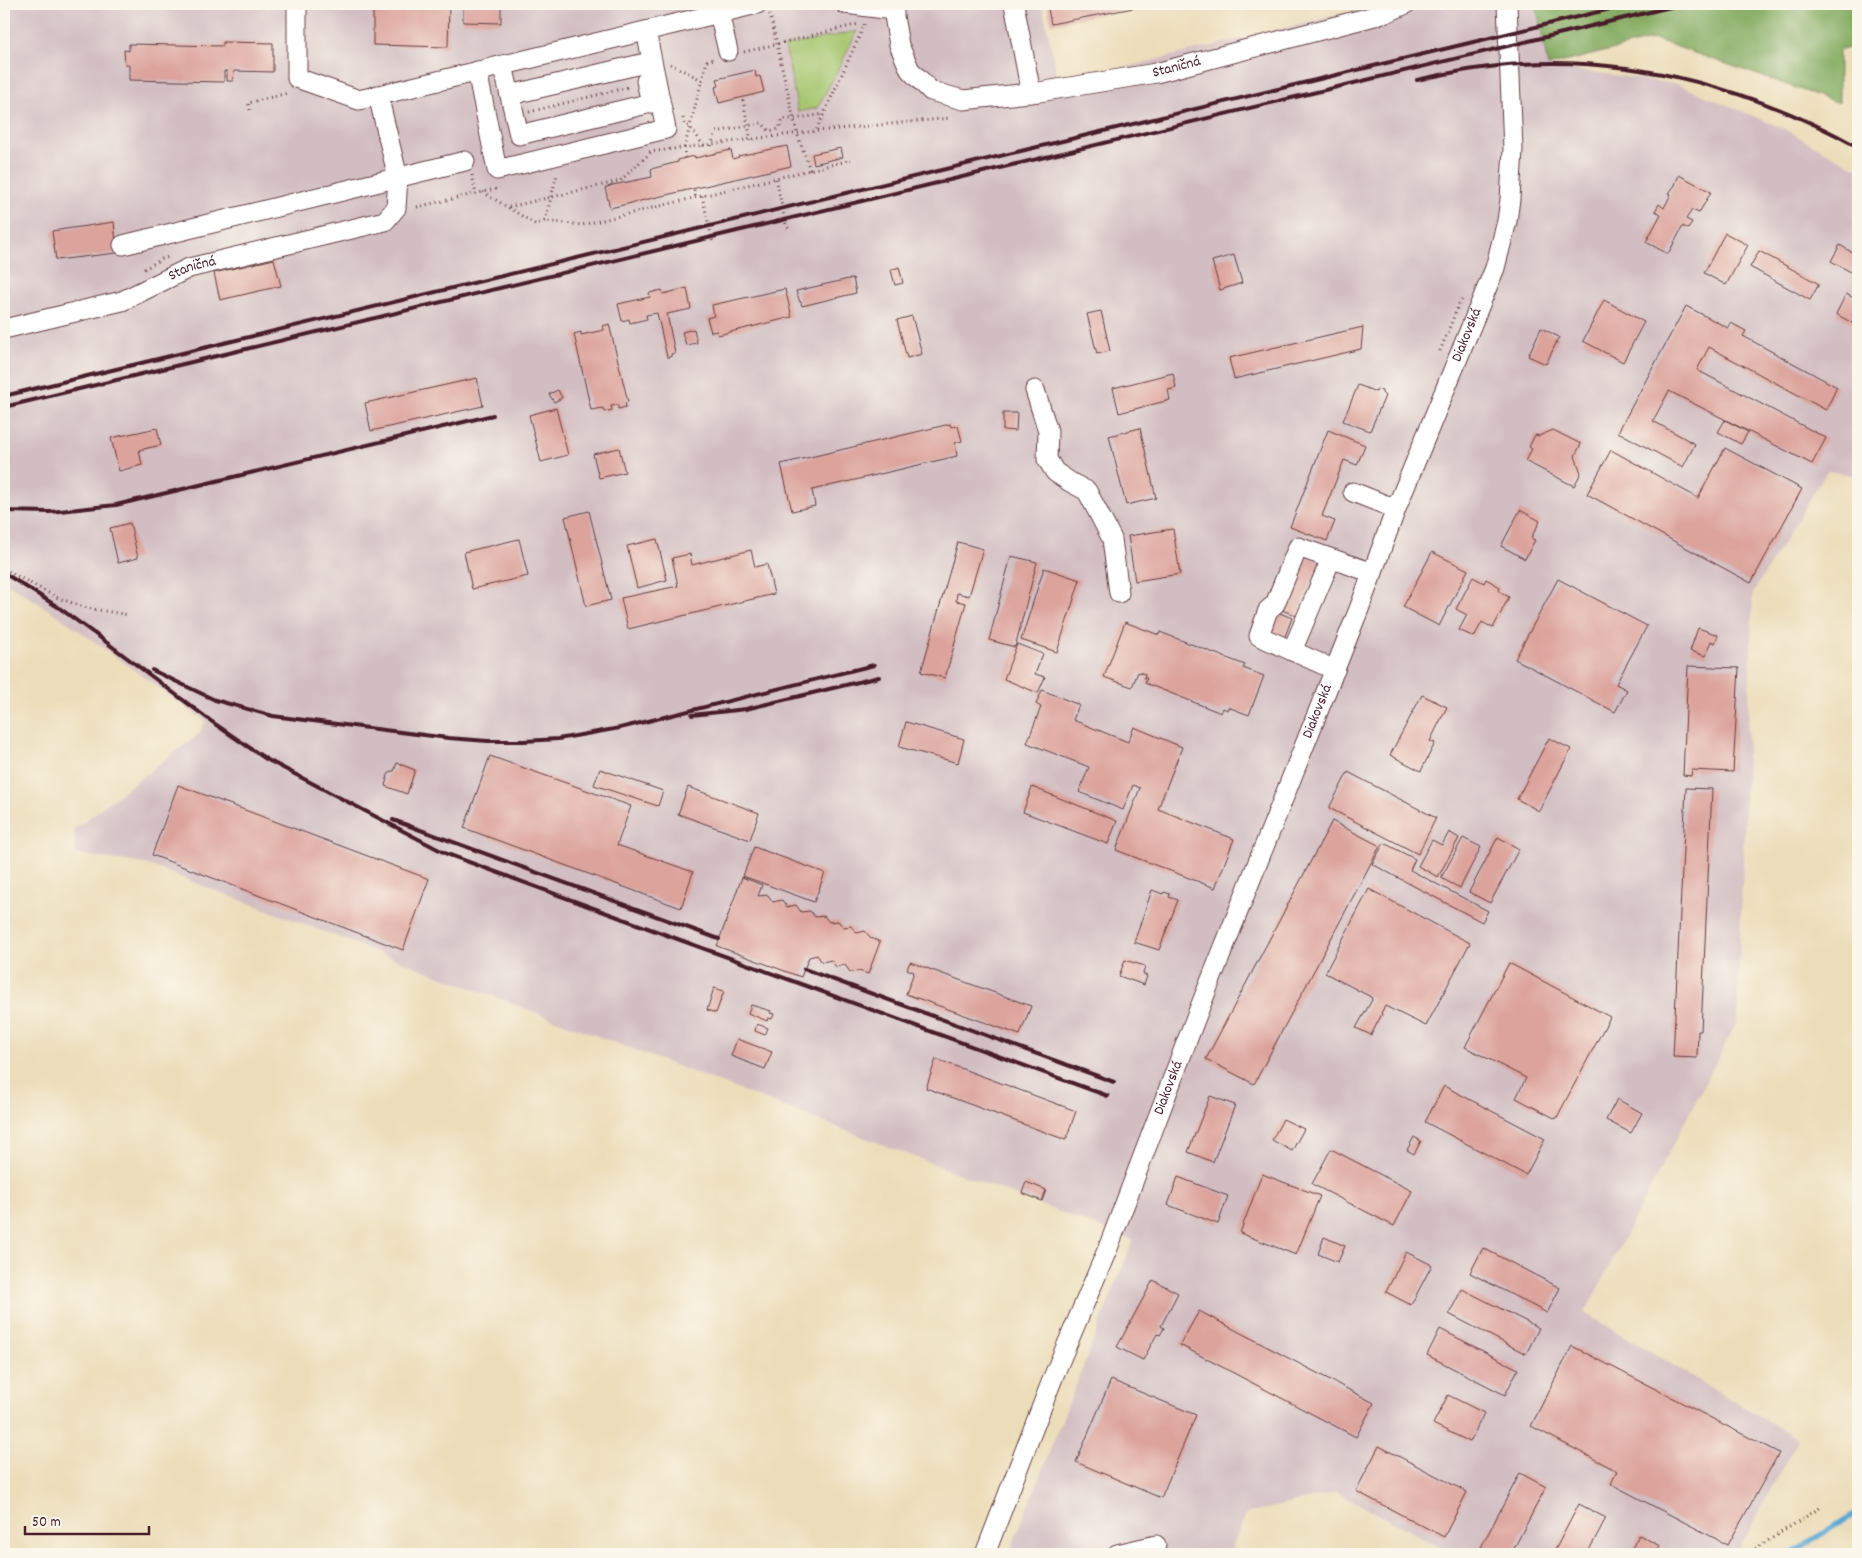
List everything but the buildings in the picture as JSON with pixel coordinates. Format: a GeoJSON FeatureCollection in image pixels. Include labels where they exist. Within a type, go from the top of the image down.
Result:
{"type":"FeatureCollection","features":[{"type":"Feature","properties":{"kind":"street"},"geometry":{"type":"LineString","coordinates":[[297,4],[297,78],[359,100],[719,13],[763,7]]}},
{"type":"Feature","properties":{"kind":"street"},"geometry":{"type":"LineString","coordinates":[[845,4],[893,7]]}},
{"type":"Feature","properties":{"kind":"street"},"geometry":{"type":"LineString","coordinates":[[1014,4],[1031,92]]}},
{"type":"Feature","properties":{"kind":"street","name":"Staničná"},"geometry":{"type":"LineString","coordinates":[[893,7],[899,44],[910,70],[930,91],[963,100],[1156,73],[1386,13],[1406,4]]}},
{"type":"Feature","properties":{"kind":"street","name":"Diakovská"},"geometry":{"type":"LineString","coordinates":[[984,1554],[1054,1375],[1108,1248],[1196,1017],[1335,670],[1396,509],[1495,268],[1507,221],[1514,149],[1507,4]]}},
{"type":"Feature","properties":{"kind":"street"},"geometry":{"type":"LineString","coordinates":[[719,13],[729,54]]}},
{"type":"Feature","properties":{"kind":"street"},"geometry":{"type":"LineString","coordinates":[[477,71],[497,170],[666,129],[640,32]]}},
{"type":"Feature","properties":{"kind":"street"},"geometry":{"type":"LineString","coordinates":[[503,65],[519,135],[651,103],[641,64],[640,32]]}},
{"type":"Feature","properties":{"kind":"street"},"geometry":{"type":"LineString","coordinates":[[510,96],[641,64]]}},
{"type":"Feature","properties":{"kind":"street"},"geometry":{"type":"LineString","coordinates":[[378,95],[398,178]]}},
{"type":"Feature","properties":{"kind":"street"},"geometry":{"type":"LineString","coordinates":[[123,245],[398,178],[468,168]]}},
{"type":"Feature","properties":{"kind":"street","name":"Staničná"},"geometry":{"type":"LineString","coordinates":[[4,329],[122,301],[188,268],[385,221],[396,208],[398,178]]}},
{"type":"Feature","properties":{"kind":"street"},"geometry":{"type":"LineString","coordinates":[[1035,390],[1048,430],[1048,458],[1055,472],[1088,491],[1112,539],[1119,593]]}},
{"type":"Feature","properties":{"kind":"street"},"geometry":{"type":"LineString","coordinates":[[1354,492],[1396,509]]}},
{"type":"Feature","properties":{"kind":"street"},"geometry":{"type":"LineString","coordinates":[[1335,670],[1259,636],[1268,610],[1275,604],[1298,547],[1373,573]]}},
{"type":"Feature","properties":{"kind":"street"},"geometry":{"type":"LineString","coordinates":[[1292,651],[1331,559]]}},
{"type":"Feature","properties":{"kind":"street"},"geometry":{"type":"LineString","coordinates":[[1123,1553],[1156,1544]]}},
{"type":"Feature","properties":{"kind":"path"},"geometry":{"type":"LineString","coordinates":[[763,7],[777,44],[797,133],[810,170]]}},
{"type":"Feature","properties":{"kind":"path"},"geometry":{"type":"LineString","coordinates":[[816,132],[864,26],[861,16]]}},
{"type":"Feature","properties":{"kind":"path"},"geometry":{"type":"LineString","coordinates":[[685,158],[684,149],[707,61],[729,54],[864,23]]}},
{"type":"Feature","properties":{"kind":"path"},"geometry":{"type":"LineString","coordinates":[[670,64],[702,80]]}},
{"type":"Feature","properties":{"kind":"path"},"geometry":{"type":"LineString","coordinates":[[528,112],[629,88]]}},
{"type":"Feature","properties":{"kind":"path"},"geometry":{"type":"LineString","coordinates":[[250,110],[248,103],[289,93],[291,100]]}},
{"type":"Feature","properties":{"kind":"path"},"geometry":{"type":"LineString","coordinates":[[743,100],[751,140]]}},
{"type":"Feature","properties":{"kind":"path"},"geometry":{"type":"LineString","coordinates":[[711,146],[716,132],[762,123],[769,131],[779,129],[783,119],[824,114]]}},
{"type":"Feature","properties":{"kind":"path"},"geometry":{"type":"LineString","coordinates":[[641,154],[797,133],[951,118]]}},
{"type":"Feature","properties":{"kind":"path"},"geometry":{"type":"LineString","coordinates":[[685,125],[690,127],[705,146]]}},
{"type":"Feature","properties":{"kind":"path"},"geometry":{"type":"LineString","coordinates":[[508,207],[620,181],[651,152]]}},
{"type":"Feature","properties":{"kind":"path"},"geometry":{"type":"LineString","coordinates":[[483,192],[535,224],[545,221],[582,225],[851,160]]}},
{"type":"Feature","properties":{"kind":"path"},"geometry":{"type":"LineString","coordinates":[[468,168],[476,194]]}},
{"type":"Feature","properties":{"kind":"path"},"geometry":{"type":"LineString","coordinates":[[548,176],[566,172]]}},
{"type":"Feature","properties":{"kind":"path"},"geometry":{"type":"LineString","coordinates":[[545,221],[557,174]]}},
{"type":"Feature","properties":{"kind":"path"},"geometry":{"type":"LineString","coordinates":[[776,178],[786,226],[789,229]]}},
{"type":"Feature","properties":{"kind":"path"},"geometry":{"type":"LineString","coordinates":[[417,208],[502,188]]}},
{"type":"Feature","properties":{"kind":"path"},"geometry":{"type":"LineString","coordinates":[[694,190],[696,198]]}},
{"type":"Feature","properties":{"kind":"path"},"geometry":{"type":"LineString","coordinates":[[702,196],[713,243]]}},
{"type":"Feature","properties":{"kind":"path"},"geometry":{"type":"LineString","coordinates":[[4,569],[58,598],[87,608],[129,615]]}},
{"type":"Feature","properties":{"kind":"path"},"geometry":{"type":"LineString","coordinates":[[1747,1554],[1821,1507]]}},
{"type":"Feature","properties":{"kind":"shaded area"},"geometry":{"type":"Polygon","coordinates":[[[4,4],[1042,4],[1059,84],[1382,4],[1536,4],[1548,66],[1677,84],[1782,128],[1858,169],[1858,476],[1827,471],[1753,593],[1737,1022],[1585,1313],[1798,1439],[1739,1549],[1728,1554],[1453,1554],[1336,1492],[1246,1514],[1229,1554],[1009,1554],[1133,1240],[146,864],[76,854],[74,829],[200,733],[205,721],[60,617],[4,581],[4,4]]]}},
{"type":"Feature","properties":{"kind":"green space"},"geometry":{"type":"Polygon","coordinates":[[[1536,4],[1858,4],[1858,45],[1839,51],[1839,103],[1654,39],[1548,66],[1536,4]]]}},
{"type":"Feature","properties":{"kind":"green space"},"geometry":{"type":"Polygon","coordinates":[[[857,31],[817,108],[798,112],[785,46],[857,31]]]}},
{"type":"Feature","properties":{"kind":"waterway"},"geometry":{"type":"LineString","coordinates":[[1791,1554],[1858,1511]]}},
{"type":"Feature","properties":{"kind":"railway"},"geometry":{"type":"LineString","coordinates":[[4,396],[1631,4]]}},
{"type":"Feature","properties":{"kind":"railway"},"geometry":{"type":"LineString","coordinates":[[4,407],[1683,4]]}},
{"type":"Feature","properties":{"kind":"railway"},"geometry":{"type":"LineString","coordinates":[[1417,80],[1495,66],[1522,64],[1566,63],[1610,66],[1653,72],[1738,94],[1779,109],[1858,147]]}},
{"type":"Feature","properties":{"kind":"railway"},"geometry":{"type":"LineString","coordinates":[[4,511],[50,512],[116,505],[493,415]]}},
{"type":"Feature","properties":{"kind":"railway"},"geometry":{"type":"LineString","coordinates":[[4,573],[58,607],[99,637]]}},
{"type":"Feature","properties":{"kind":"railway"},"geometry":{"type":"LineString","coordinates":[[94,633],[215,724],[266,759],[447,854],[1108,1096]]}},
{"type":"Feature","properties":{"kind":"railway"},"geometry":{"type":"LineString","coordinates":[[152,670],[215,700],[273,716],[448,738],[524,741],[558,739],[620,728],[874,665]]}},
{"type":"Feature","properties":{"kind":"railway"},"geometry":{"type":"LineString","coordinates":[[692,715],[746,709],[879,677]]}},
{"type":"Feature","properties":{"kind":"railway"},"geometry":{"type":"LineString","coordinates":[[393,820],[719,939]]}},
{"type":"Feature","properties":{"kind":"railway"},"geometry":{"type":"LineString","coordinates":[[804,969],[1114,1082]]}}]}
